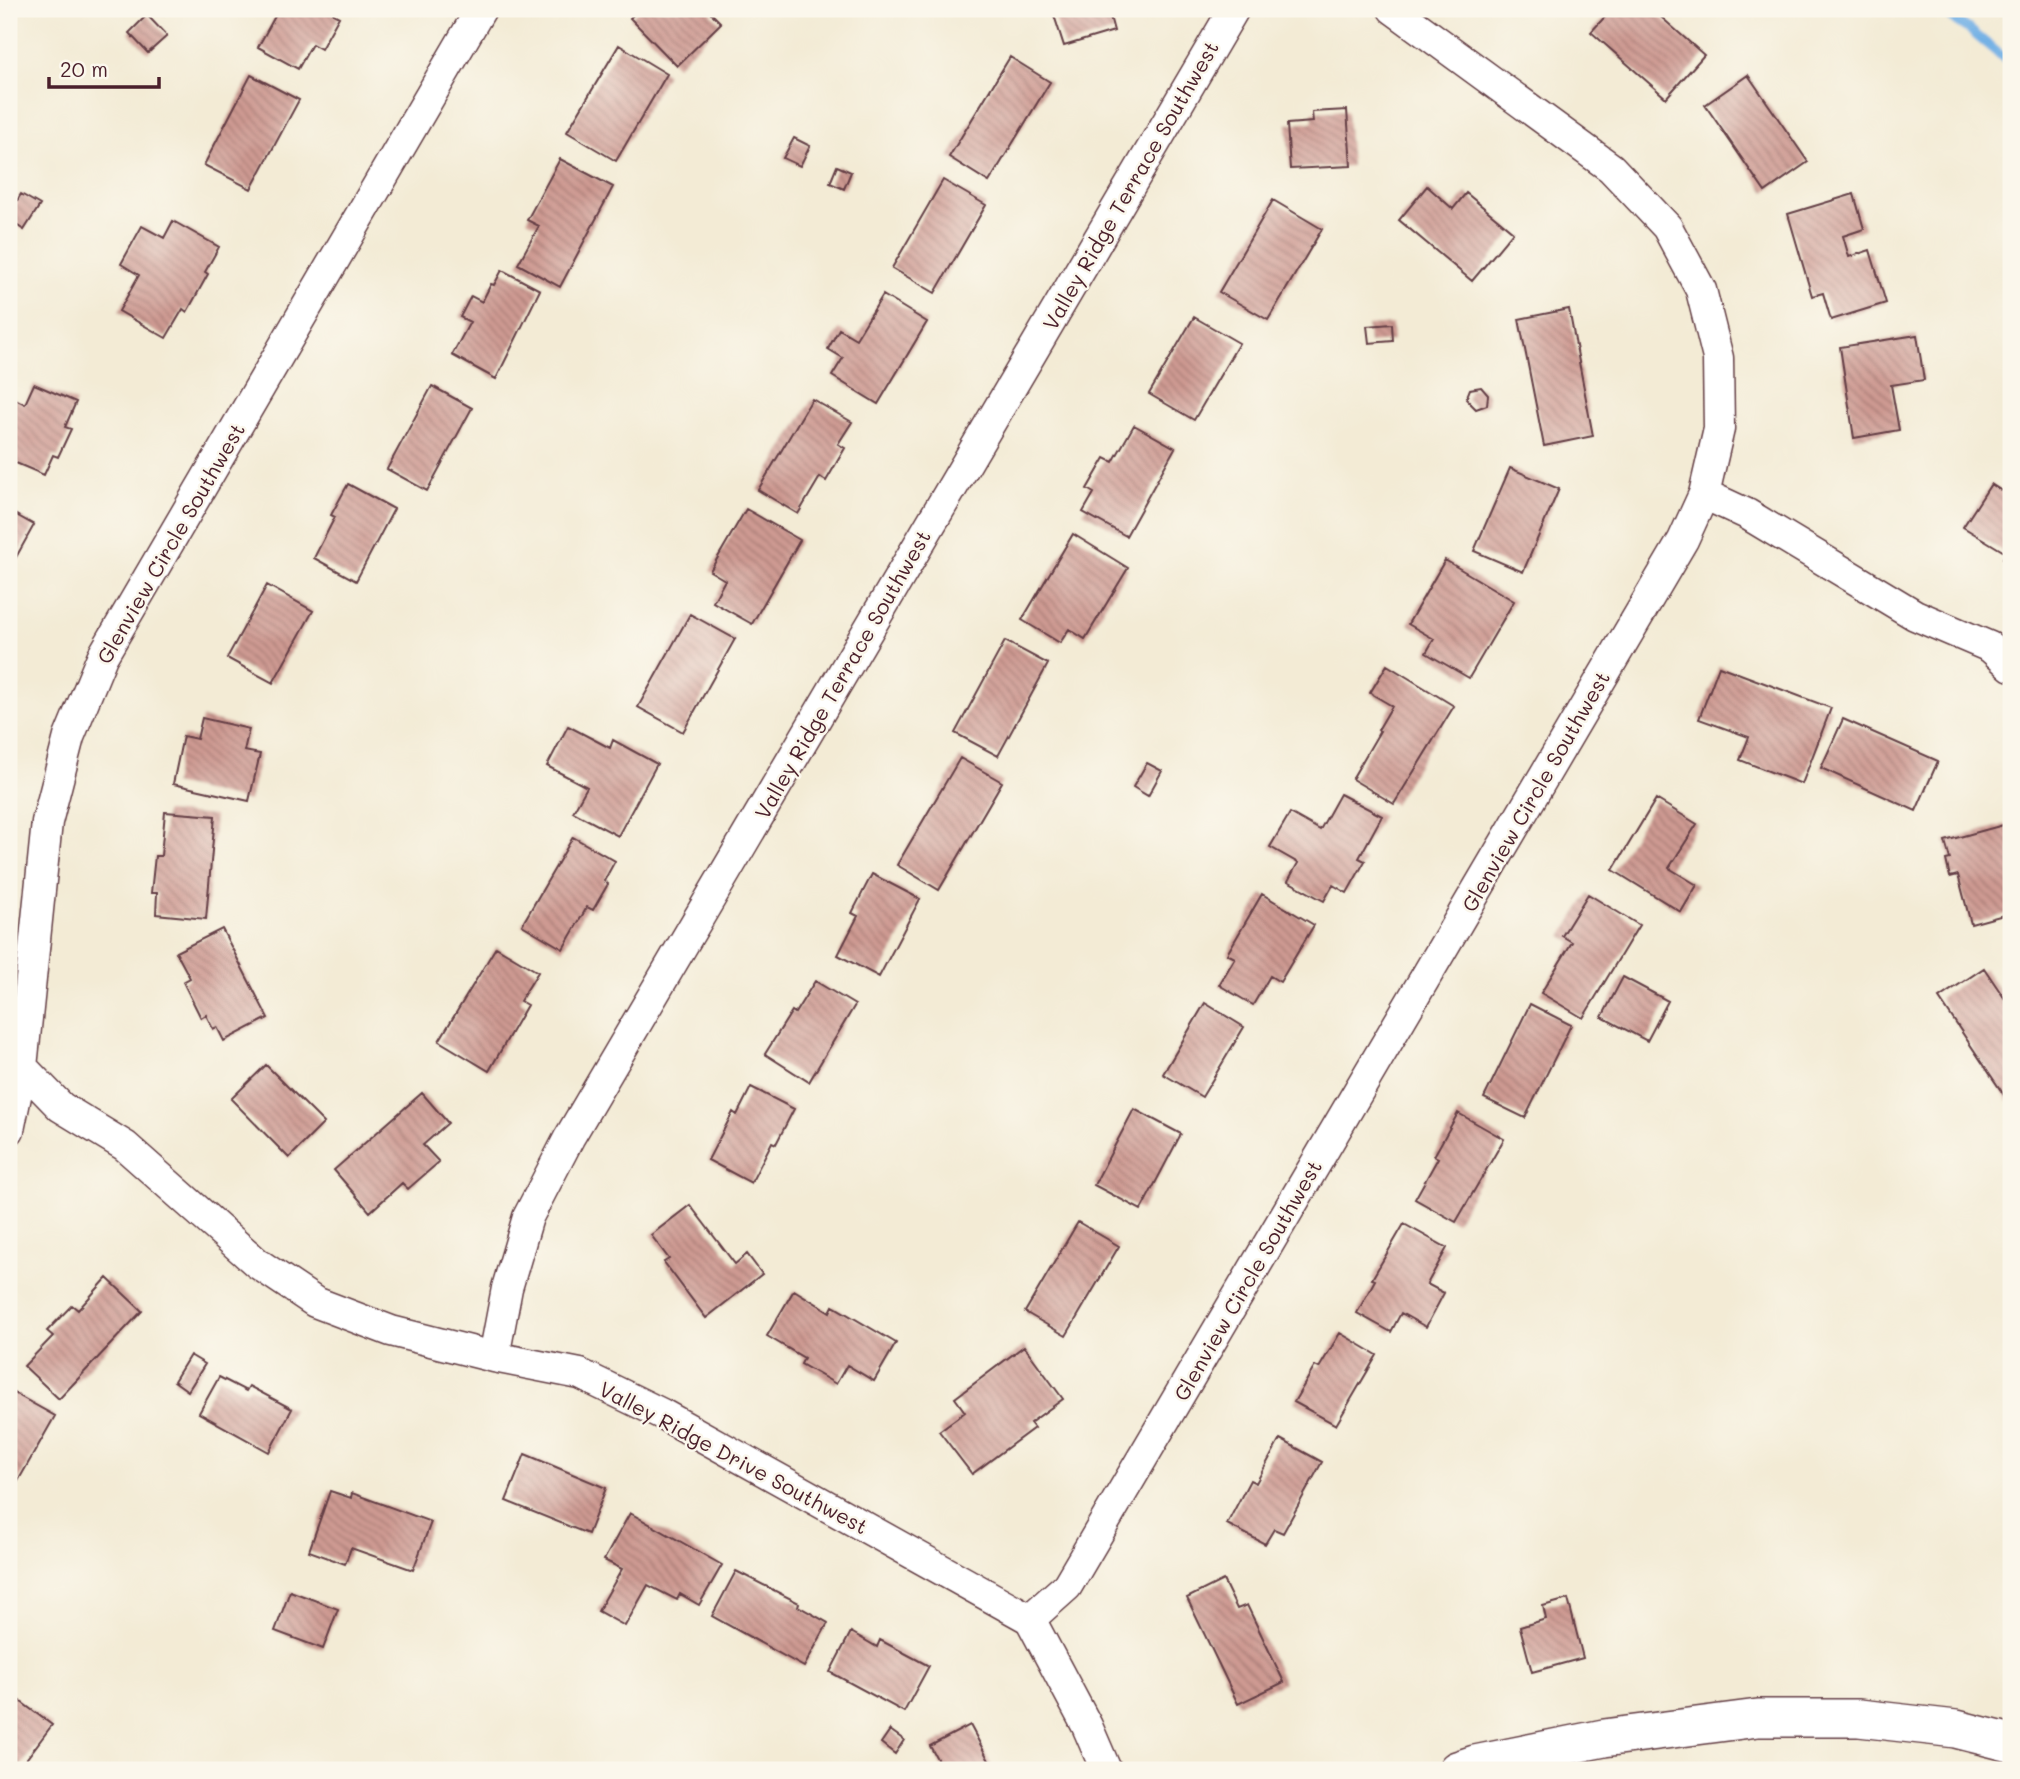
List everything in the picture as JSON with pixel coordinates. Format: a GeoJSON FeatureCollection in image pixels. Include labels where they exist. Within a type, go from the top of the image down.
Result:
{"type":"FeatureCollection","features":[{"type":"Feature","properties":{"kind":"street","name":"Glenview Circle Southwest"},"geometry":{"type":"LineString","coordinates":[[9,1130],[47,821],[69,737],[102,657],[481,9]]}},
{"type":"Feature","properties":{"kind":"street","name":"Valley Ridge Terrace Southwest"},"geometry":{"type":"LineString","coordinates":[[494,1357],[507,1288],[528,1217],[569,1138],[1234,9]]}},
{"type":"Feature","properties":{"kind":"street","name":"Glenview Circle Southwest"},"geometry":{"type":"LineString","coordinates":[[1030,1619],[1067,1586],[1669,564],[1704,494],[1718,429],[1718,358],[1701,290],[1667,227],[1611,168],[1393,9]]}},
{"type":"Feature","properties":{"kind":"street"},"geometry":{"type":"LineString","coordinates":[[1704,494],[1746,514],[1915,615],[1990,647],[2011,666]]}},
{"type":"Feature","properties":{"kind":"street","name":"Valley Ridge Drive Southwest"},"geometry":{"type":"LineString","coordinates":[[16,1063],[61,1107],[125,1146],[257,1262],[315,1302],[391,1331],[494,1357],[580,1374],[662,1414],[1030,1619]]}},
{"type":"Feature","properties":{"kind":"street"},"geometry":{"type":"LineString","coordinates":[[1030,1619],[1087,1726],[1106,1770]]}},
{"type":"Feature","properties":{"kind":"street"},"geometry":{"type":"LineString","coordinates":[[1457,1770],[1604,1738],[1758,1718],[1859,1718],[1956,1729],[2011,1743]]}},
{"type":"Feature","properties":{"kind":"building"},"geometry":{"type":"Polygon","coordinates":[[[279,9],[336,9],[333,14],[339,17],[321,49],[312,44],[298,69],[258,47],[279,9]]]}},
{"type":"Feature","properties":{"kind":"building"},"geometry":{"type":"Polygon","coordinates":[[[639,9],[715,9],[711,13],[721,23],[677,66],[630,18],[639,9]]]}},
{"type":"Feature","properties":{"kind":"building"},"geometry":{"type":"Polygon","coordinates":[[[1052,9],[1108,9],[1114,31],[1064,46],[1052,9]]]}},
{"type":"Feature","properties":{"kind":"building"},"geometry":{"type":"Polygon","coordinates":[[[1612,9],[1652,9],[1704,55],[1666,98],[1591,32],[1612,9]]]}},
{"type":"Feature","properties":{"kind":"building"},"geometry":{"type":"Polygon","coordinates":[[[147,15],[167,36],[148,53],[129,33],[147,15]]]}},
{"type":"Feature","properties":{"kind":"building"},"geometry":{"type":"Polygon","coordinates":[[[619,45],[667,74],[616,161],[567,132],[619,45]]]}},
{"type":"Feature","properties":{"kind":"building"},"geometry":{"type":"Polygon","coordinates":[[[1010,57],[1050,82],[989,182],[949,157],[1010,57]]]}},
{"type":"Feature","properties":{"kind":"building"},"geometry":{"type":"Polygon","coordinates":[[[251,75],[299,100],[251,189],[204,165],[251,75]]]}},
{"type":"Feature","properties":{"kind":"building"},"geometry":{"type":"Polygon","coordinates":[[[1748,75],[1808,162],[1765,192],[1705,105],[1748,75]]]}},
{"type":"Feature","properties":{"kind":"building"},"geometry":{"type":"Polygon","coordinates":[[[1347,110],[1351,166],[1290,169],[1287,124],[1313,122],[1312,112],[1347,110]]]}},
{"type":"Feature","properties":{"kind":"building"},"geometry":{"type":"Polygon","coordinates":[[[794,138],[810,146],[800,166],[783,158],[794,138]]]}},
{"type":"Feature","properties":{"kind":"building"},"geometry":{"type":"Polygon","coordinates":[[[560,159],[613,187],[560,287],[518,264],[539,226],[527,220],[560,159]]]}},
{"type":"Feature","properties":{"kind":"building"},"geometry":{"type":"Polygon","coordinates":[[[837,166],[851,172],[844,189],[830,183],[837,166]]]}},
{"type":"Feature","properties":{"kind":"building"},"geometry":{"type":"Polygon","coordinates":[[[943,180],[986,205],[935,293],[892,268],[943,180]]]}},
{"type":"Feature","properties":{"kind":"building"},"geometry":{"type":"Polygon","coordinates":[[[1427,186],[1453,209],[1466,193],[1513,232],[1472,281],[1399,220],[1427,186]]]}},
{"type":"Feature","properties":{"kind":"building"},"geometry":{"type":"Polygon","coordinates":[[[21,194],[40,205],[24,230],[9,220],[9,214],[21,194]]]}},
{"type":"Feature","properties":{"kind":"building"},"geometry":{"type":"Polygon","coordinates":[[[1854,194],[1864,229],[1843,236],[1849,257],[1870,250],[1886,303],[1831,320],[1823,293],[1812,296],[1788,214],[1854,194]]]}},
{"type":"Feature","properties":{"kind":"building"},"geometry":{"type":"Polygon","coordinates":[[[1273,200],[1322,229],[1268,320],[1219,292],[1273,200]]]}},
{"type":"Feature","properties":{"kind":"building"},"geometry":{"type":"Polygon","coordinates":[[[173,221],[219,247],[187,312],[183,309],[166,338],[119,311],[139,275],[121,264],[142,226],[164,238],[173,221]]]}},
{"type":"Feature","properties":{"kind":"building"},"geometry":{"type":"Polygon","coordinates":[[[502,270],[540,290],[496,379],[452,355],[470,322],[460,317],[471,296],[482,302],[502,270]]]}},
{"type":"Feature","properties":{"kind":"building"},"geometry":{"type":"Polygon","coordinates":[[[883,295],[927,322],[878,404],[832,376],[843,358],[828,349],[839,329],[856,339],[883,295]]]}},
{"type":"Feature","properties":{"kind":"building"},"geometry":{"type":"Polygon","coordinates":[[[1569,309],[1593,436],[1544,446],[1519,319],[1569,309]]]}},
{"type":"Feature","properties":{"kind":"building"},"geometry":{"type":"Polygon","coordinates":[[[1194,317],[1239,343],[1194,420],[1149,394],[1194,317]]]}},
{"type":"Feature","properties":{"kind":"building"},"geometry":{"type":"Polygon","coordinates":[[[1392,324],[1393,341],[1369,343],[1367,326],[1392,324]]]}},
{"type":"Feature","properties":{"kind":"building"},"geometry":{"type":"Polygon","coordinates":[[[1917,335],[1924,380],[1891,385],[1899,430],[1854,438],[1840,347],[1917,335]]]}},
{"type":"Feature","properties":{"kind":"building"},"geometry":{"type":"Polygon","coordinates":[[[34,384],[76,402],[65,427],[71,429],[58,457],[53,455],[44,475],[9,460],[9,396],[25,404],[34,384]]]}},
{"type":"Feature","properties":{"kind":"building"},"geometry":{"type":"Polygon","coordinates":[[[432,386],[472,408],[427,491],[387,469],[432,386]]]}},
{"type":"Feature","properties":{"kind":"building"},"geometry":{"type":"Polygon","coordinates":[[[1481,387],[1488,395],[1487,405],[1476,409],[1466,399],[1470,389],[1481,387]]]}},
{"type":"Feature","properties":{"kind":"building"},"geometry":{"type":"Polygon","coordinates":[[[812,399],[852,422],[838,444],[845,448],[826,481],[820,477],[798,514],[758,490],[812,399]]]}},
{"type":"Feature","properties":{"kind":"building"},"geometry":{"type":"Polygon","coordinates":[[[1134,425],[1175,448],[1126,536],[1083,512],[1094,493],[1087,489],[1105,458],[1113,462],[1134,425]]]}},
{"type":"Feature","properties":{"kind":"building"},"geometry":{"type":"Polygon","coordinates":[[[1510,468],[1559,489],[1523,572],[1474,551],[1510,468]]]}},
{"type":"Feature","properties":{"kind":"building"},"geometry":{"type":"Polygon","coordinates":[[[348,484],[394,509],[356,581],[314,558],[335,517],[331,515],[348,484]]]}},
{"type":"Feature","properties":{"kind":"building"},"geometry":{"type":"Polygon","coordinates":[[[1991,484],[2011,497],[2011,563],[2003,558],[2006,553],[1963,527],[1991,484]]]}},
{"type":"Feature","properties":{"kind":"building"},"geometry":{"type":"Polygon","coordinates":[[[746,509],[800,540],[752,624],[713,602],[725,580],[710,571],[746,509]]]}},
{"type":"Feature","properties":{"kind":"building"},"geometry":{"type":"Polygon","coordinates":[[[9,511],[34,525],[10,568],[14,570],[9,579],[9,511]]]}},
{"type":"Feature","properties":{"kind":"building"},"geometry":{"type":"Polygon","coordinates":[[[1073,534],[1128,568],[1085,639],[1069,629],[1060,643],[1022,620],[1073,534]]]}},
{"type":"Feature","properties":{"kind":"building"},"geometry":{"type":"Polygon","coordinates":[[[1445,560],[1514,601],[1469,678],[1426,653],[1434,639],[1408,624],[1445,560]]]}},
{"type":"Feature","properties":{"kind":"building"},"geometry":{"type":"Polygon","coordinates":[[[267,585],[313,611],[273,683],[227,658],[267,585]]]}},
{"type":"Feature","properties":{"kind":"building"},"geometry":{"type":"Polygon","coordinates":[[[690,614],[735,639],[683,732],[638,707],[690,614]]]}},
{"type":"Feature","properties":{"kind":"building"},"geometry":{"type":"Polygon","coordinates":[[[1005,641],[1048,664],[998,756],[955,733],[1005,641]]]}},
{"type":"Feature","properties":{"kind":"building"},"geometry":{"type":"Polygon","coordinates":[[[1387,665],[1454,706],[1394,804],[1352,779],[1392,706],[1370,693],[1387,665]]]}},
{"type":"Feature","properties":{"kind":"building"},"geometry":{"type":"Polygon","coordinates":[[[1719,666],[1831,708],[1802,784],[1740,760],[1749,737],[1699,719],[1719,666]]]}},
{"type":"Feature","properties":{"kind":"building"},"geometry":{"type":"Polygon","coordinates":[[[202,718],[249,729],[244,751],[260,754],[249,801],[173,784],[183,736],[197,739],[202,718]]]}},
{"type":"Feature","properties":{"kind":"building"},"geometry":{"type":"Polygon","coordinates":[[[1843,719],[1938,761],[1916,811],[1821,768],[1843,719]]]}},
{"type":"Feature","properties":{"kind":"building"},"geometry":{"type":"Polygon","coordinates":[[[568,726],[610,748],[613,740],[657,764],[618,836],[573,812],[587,787],[547,766],[568,726]]]}},
{"type":"Feature","properties":{"kind":"building"},"geometry":{"type":"Polygon","coordinates":[[[960,758],[1002,782],[939,890],[897,865],[960,758]]]}},
{"type":"Feature","properties":{"kind":"building"},"geometry":{"type":"Polygon","coordinates":[[[1147,763],[1162,771],[1148,796],[1133,787],[1147,763]]]}},
{"type":"Feature","properties":{"kind":"building"},"geometry":{"type":"Polygon","coordinates":[[[1340,794],[1382,816],[1359,858],[1365,861],[1347,893],[1333,885],[1324,901],[1288,881],[1298,863],[1270,847],[1290,813],[1320,830],[1340,794]]]}},
{"type":"Feature","properties":{"kind":"building"},"geometry":{"type":"Polygon","coordinates":[[[1656,799],[1697,824],[1669,868],[1697,885],[1681,912],[1613,870],[1656,799]]]}},
{"type":"Feature","properties":{"kind":"building"},"geometry":{"type":"Polygon","coordinates":[[[165,812],[215,816],[206,919],[156,914],[157,893],[151,893],[155,856],[161,856],[165,812]]]}},
{"type":"Feature","properties":{"kind":"building"},"geometry":{"type":"Polygon","coordinates":[[[2007,824],[2011,840],[2011,913],[1971,924],[1958,875],[1950,877],[1946,860],[1950,859],[1945,841],[2007,824]]]}},
{"type":"Feature","properties":{"kind":"building"},"geometry":{"type":"Polygon","coordinates":[[[573,837],[615,861],[604,881],[608,884],[593,910],[587,907],[563,949],[522,925],[573,837]]]}},
{"type":"Feature","properties":{"kind":"building"},"geometry":{"type":"Polygon","coordinates":[[[872,874],[920,899],[879,977],[838,955],[858,916],[852,913],[872,874]]]}},
{"type":"Feature","properties":{"kind":"building"},"geometry":{"type":"Polygon","coordinates":[[[1262,894],[1314,925],[1280,982],[1270,976],[1253,1005],[1219,985],[1235,958],[1227,954],[1262,894]]]}},
{"type":"Feature","properties":{"kind":"building"},"geometry":{"type":"Polygon","coordinates":[[[1588,894],[1639,925],[1583,1018],[1541,993],[1572,942],[1562,936],[1588,894]]]}},
{"type":"Feature","properties":{"kind":"building"},"geometry":{"type":"Polygon","coordinates":[[[222,929],[268,1018],[224,1041],[217,1027],[213,1029],[206,1015],[201,1018],[183,982],[190,978],[176,952],[222,929]]]}},
{"type":"Feature","properties":{"kind":"building"},"geometry":{"type":"Polygon","coordinates":[[[496,947],[538,972],[520,1001],[527,1005],[489,1071],[439,1041],[496,947]]]}},
{"type":"Feature","properties":{"kind":"building"},"geometry":{"type":"Polygon","coordinates":[[[1984,968],[2011,1008],[2011,1099],[2008,1101],[1939,998],[1984,968]]]}},
{"type":"Feature","properties":{"kind":"building"},"geometry":{"type":"Polygon","coordinates":[[[1623,977],[1668,1001],[1647,1041],[1602,1017],[1623,977]]]}},
{"type":"Feature","properties":{"kind":"building"},"geometry":{"type":"Polygon","coordinates":[[[815,981],[855,1005],[809,1082],[765,1054],[815,981]]]}},
{"type":"Feature","properties":{"kind":"building"},"geometry":{"type":"Polygon","coordinates":[[[1205,1003],[1244,1027],[1202,1097],[1163,1074],[1205,1003]]]}},
{"type":"Feature","properties":{"kind":"building"},"geometry":{"type":"Polygon","coordinates":[[[1530,1004],[1571,1025],[1525,1118],[1484,1098],[1530,1004]]]}},
{"type":"Feature","properties":{"kind":"building"},"geometry":{"type":"Polygon","coordinates":[[[266,1065],[324,1123],[289,1158],[231,1099],[266,1065]]]}},
{"type":"Feature","properties":{"kind":"building"},"geometry":{"type":"Polygon","coordinates":[[[751,1087],[794,1109],[776,1144],[772,1142],[751,1183],[708,1160],[733,1112],[737,1115],[751,1087]]]}},
{"type":"Feature","properties":{"kind":"building"},"geometry":{"type":"Polygon","coordinates":[[[422,1093],[448,1123],[423,1145],[439,1162],[408,1189],[402,1183],[370,1212],[334,1170],[422,1093]]]}},
{"type":"Feature","properties":{"kind":"building"},"geometry":{"type":"Polygon","coordinates":[[[1134,1109],[1181,1134],[1141,1210],[1094,1185],[1134,1109]]]}},
{"type":"Feature","properties":{"kind":"building"},"geometry":{"type":"Polygon","coordinates":[[[1458,1113],[1504,1139],[1456,1222],[1415,1199],[1438,1158],[1434,1156],[1458,1113]]]}},
{"type":"Feature","properties":{"kind":"building"},"geometry":{"type":"Polygon","coordinates":[[[690,1205],[735,1264],[747,1254],[762,1274],[706,1318],[664,1262],[669,1259],[651,1235],[690,1205]]]}},
{"type":"Feature","properties":{"kind":"building"},"geometry":{"type":"Polygon","coordinates":[[[1078,1222],[1119,1246],[1066,1336],[1025,1312],[1078,1222]]]}},
{"type":"Feature","properties":{"kind":"building"},"geometry":{"type":"Polygon","coordinates":[[[1404,1224],[1447,1248],[1427,1284],[1444,1293],[1426,1327],[1401,1313],[1391,1332],[1357,1313],[1375,1280],[1372,1279],[1404,1224]]]}},
{"type":"Feature","properties":{"kind":"building"},"geometry":{"type":"Polygon","coordinates":[[[107,1278],[142,1311],[59,1399],[24,1366],[53,1336],[47,1331],[72,1305],[78,1310],[107,1278]]]}},
{"type":"Feature","properties":{"kind":"building"},"geometry":{"type":"Polygon","coordinates":[[[794,1290],[830,1312],[833,1306],[896,1343],[874,1381],[847,1365],[836,1384],[801,1364],[804,1358],[767,1336],[794,1290]]]}},
{"type":"Feature","properties":{"kind":"building"},"geometry":{"type":"Polygon","coordinates":[[[1340,1333],[1377,1355],[1336,1425],[1294,1402],[1315,1366],[1319,1368],[1340,1333]]]}},
{"type":"Feature","properties":{"kind":"building"},"geometry":{"type":"Polygon","coordinates":[[[1024,1346],[1063,1399],[1030,1423],[1034,1428],[972,1474],[939,1431],[965,1412],[955,1398],[1024,1346]]]}},
{"type":"Feature","properties":{"kind":"building"},"geometry":{"type":"Polygon","coordinates":[[[190,1355],[205,1364],[188,1391],[174,1381],[190,1355]]]}},
{"type":"Feature","properties":{"kind":"building"},"geometry":{"type":"Polygon","coordinates":[[[219,1377],[246,1391],[249,1386],[292,1409],[269,1452],[199,1413],[219,1377]]]}},
{"type":"Feature","properties":{"kind":"building"},"geometry":{"type":"Polygon","coordinates":[[[12,1392],[55,1416],[9,1497],[9,1399],[12,1392]]]}},
{"type":"Feature","properties":{"kind":"building"},"geometry":{"type":"Polygon","coordinates":[[[1280,1439],[1322,1462],[1283,1533],[1274,1529],[1265,1544],[1227,1524],[1250,1480],[1256,1483],[1280,1439]]]}},
{"type":"Feature","properties":{"kind":"building"},"geometry":{"type":"Polygon","coordinates":[[[525,1454],[606,1488],[588,1534],[506,1501],[525,1454]]]}},
{"type":"Feature","properties":{"kind":"building"},"geometry":{"type":"Polygon","coordinates":[[[330,1491],[351,1498],[352,1493],[431,1522],[413,1570],[351,1548],[345,1564],[309,1551],[330,1491]]]}},
{"type":"Feature","properties":{"kind":"building"},"geometry":{"type":"Polygon","coordinates":[[[630,1513],[722,1565],[699,1605],[680,1594],[677,1600],[648,1585],[625,1626],[598,1611],[622,1569],[604,1560],[630,1513]]]}},
{"type":"Feature","properties":{"kind":"building"},"geometry":{"type":"Polygon","coordinates":[[[736,1571],[799,1603],[798,1606],[828,1623],[804,1667],[712,1616],[736,1571]]]}},
{"type":"Feature","properties":{"kind":"building"},"geometry":{"type":"Polygon","coordinates":[[[1223,1580],[1237,1609],[1247,1605],[1284,1682],[1238,1704],[1187,1598],[1223,1580]]]}},
{"type":"Feature","properties":{"kind":"building"},"geometry":{"type":"Polygon","coordinates":[[[290,1591],[338,1609],[323,1649],[275,1631],[290,1591]]]}},
{"type":"Feature","properties":{"kind":"building"},"geometry":{"type":"Polygon","coordinates":[[[1568,1599],[1583,1658],[1532,1672],[1520,1627],[1546,1619],[1543,1606],[1568,1599]]]}},
{"type":"Feature","properties":{"kind":"building"},"geometry":{"type":"Polygon","coordinates":[[[851,1632],[877,1647],[880,1640],[929,1666],[904,1712],[830,1672],[851,1632]]]}},
{"type":"Feature","properties":{"kind":"building"},"geometry":{"type":"Polygon","coordinates":[[[9,1693],[52,1725],[18,1770],[9,1770],[9,1693]]]}},
{"type":"Feature","properties":{"kind":"building"},"geometry":{"type":"Polygon","coordinates":[[[970,1725],[994,1770],[943,1770],[930,1746],[970,1725]]]}},
{"type":"Feature","properties":{"kind":"building"},"geometry":{"type":"Polygon","coordinates":[[[890,1730],[904,1740],[895,1754],[881,1743],[890,1730]]]}},
{"type":"Feature","properties":{"kind":"waterway"},"geometry":{"type":"LineString","coordinates":[[1938,9],[1970,30],[2011,64]]}}]}
